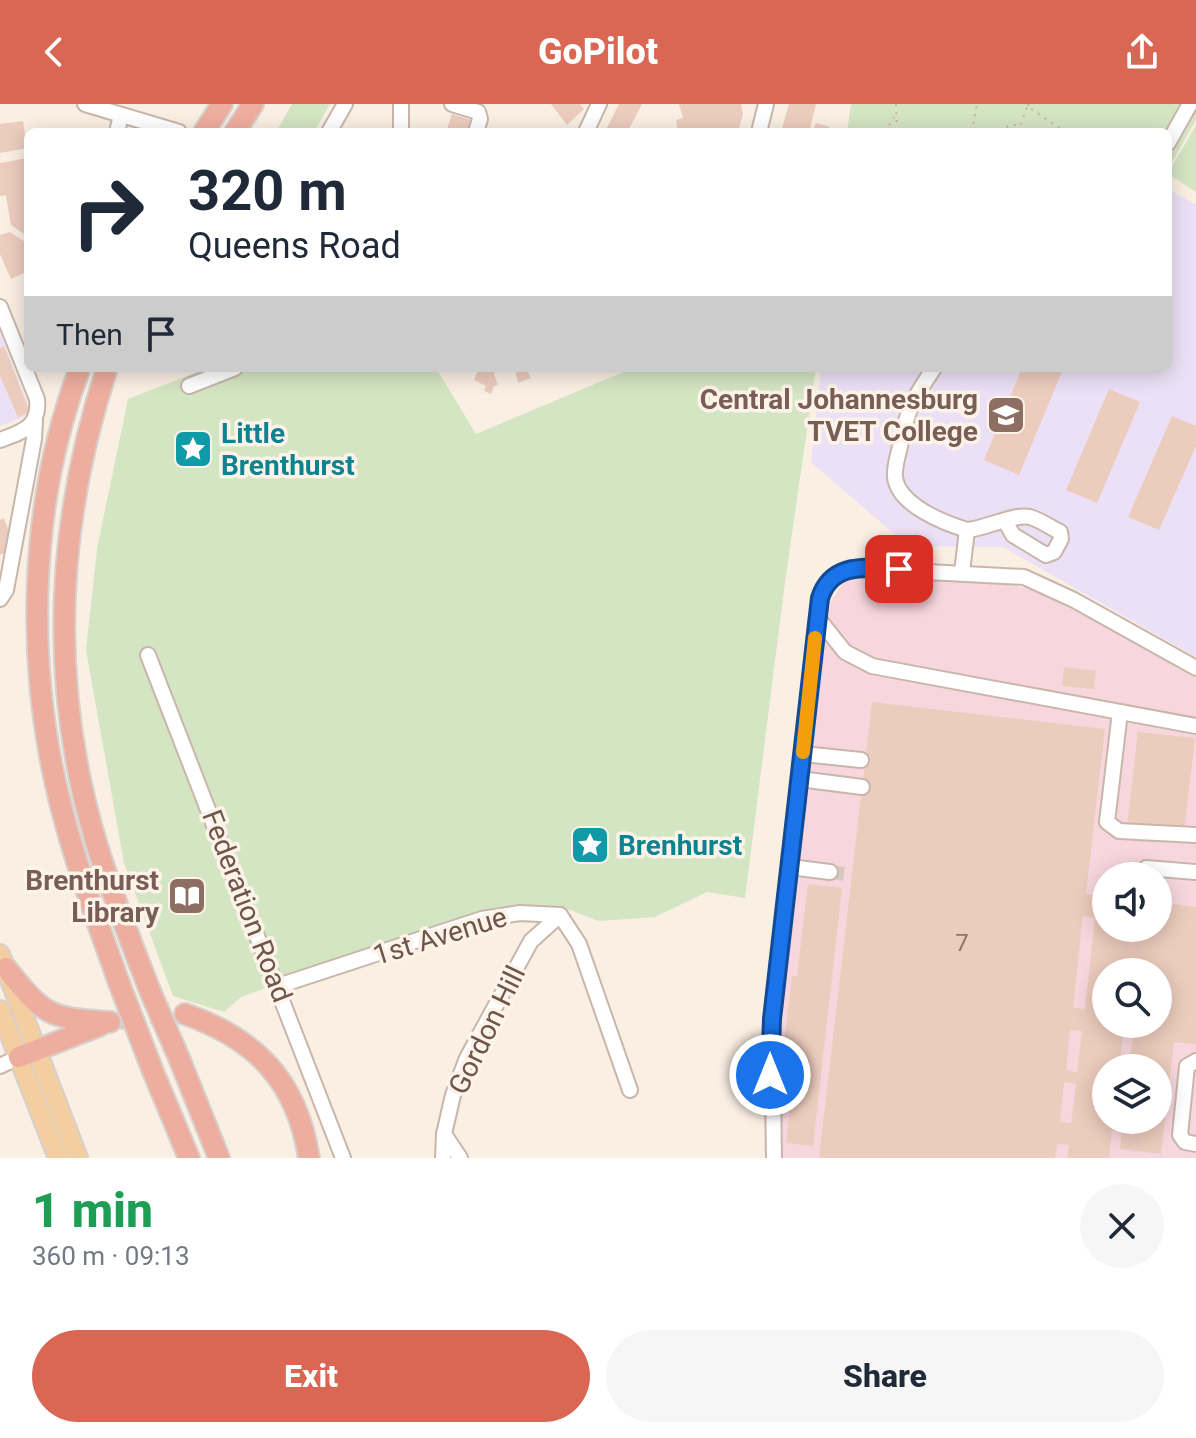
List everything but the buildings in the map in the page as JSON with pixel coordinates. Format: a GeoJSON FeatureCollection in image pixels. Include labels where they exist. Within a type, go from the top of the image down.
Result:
{"type":"FeatureCollection","features":[{"type":"Feature","properties":{"kind":"highway"},"geometry":{"type":"LineString","coordinates":[[207,128],[222,104]]}},
{"type":"Feature","properties":{"kind":"highway"},"geometry":{"type":"LineString","coordinates":[[238,128],[253,104]]}},
{"type":"Feature","properties":{"kind":"highway"},"geometry":{"type":"LineString","coordinates":[[79,372],[63,425],[45,518],[39,593],[40,673],[50,754],[61,810],[119,983],[189,1158]]}},
{"type":"Feature","properties":{"kind":"highway"},"geometry":{"type":"LineString","coordinates":[[106,372],[85,441],[71,509],[64,591],[65,671],[73,742],[95,840],[150,991],[219,1158]]}},
{"type":"Feature","properties":{"kind":"highway"},"geometry":{"type":"LineString","coordinates":[[3,961],[29,997],[48,1013],[67,1019],[114,1021],[18,1058]]}},
{"type":"Feature","properties":{"kind":"highway"},"geometry":{"type":"LineString","coordinates":[[185,1014],[232,1034],[270,1067],[290,1095],[301,1119],[309,1158]]}},
{"type":"Feature","properties":{"kind":"main road"},"geometry":{"type":"LineString","coordinates":[[3,961],[18,1058],[78,1158]]}},
{"type":"Feature","properties":{"kind":"main road"},"geometry":{"type":"LineString","coordinates":[[0,1010],[58,1158]]}},
{"type":"Feature","properties":{"kind":"street"},"geometry":{"type":"LineString","coordinates":[[85,104],[102,106],[165,128]]}},
{"type":"Feature","properties":{"kind":"street"},"geometry":{"type":"LineString","coordinates":[[331,128],[345,104]]}},
{"type":"Feature","properties":{"kind":"street"},"geometry":{"type":"LineString","coordinates":[[401,104],[401,128]]}},
{"type":"Feature","properties":{"kind":"street"},"geometry":{"type":"LineString","coordinates":[[452,104],[478,112],[477,128]]}},
{"type":"Feature","properties":{"kind":"street"},"geometry":{"type":"LineString","coordinates":[[588,128],[599,104]]}},
{"type":"Feature","properties":{"kind":"street"},"geometry":{"type":"LineString","coordinates":[[760,128],[766,104]]}},
{"type":"Feature","properties":{"kind":"street"},"geometry":{"type":"LineString","coordinates":[[1172,136],[1190,104]]}},
{"type":"Feature","properties":{"kind":"street"},"geometry":{"type":"LineString","coordinates":[[118,128],[121,115]]}},
{"type":"Feature","properties":{"kind":"street"},"geometry":{"type":"LineString","coordinates":[[0,307],[24,367]]}},
{"type":"Feature","properties":{"kind":"street"},"geometry":{"type":"LineString","coordinates":[[0,599],[6,590],[35,421],[37,399],[26,372]]}},
{"type":"Feature","properties":{"kind":"street"},"geometry":{"type":"LineString","coordinates":[[189,386],[225,372]]}},
{"type":"Feature","properties":{"kind":"street"},"geometry":{"type":"LineString","coordinates":[[931,372],[913,396],[907,412],[895,477],[902,492],[913,504],[967,530],[1005,521]]}},
{"type":"Feature","properties":{"kind":"street"},"geometry":{"type":"LineString","coordinates":[[0,440],[29,429],[35,421]]}},
{"type":"Feature","properties":{"kind":"street"},"geometry":{"type":"LineString","coordinates":[[962,572],[967,530]]}},
{"type":"Feature","properties":{"kind":"street"},"geometry":{"type":"LineString","coordinates":[[774,1158],[770,1049],[817,617],[823,589],[842,571],[868,568],[1007,574],[1034,580],[1196,668]]}},
{"type":"Feature","properties":{"kind":"street"},"geometry":{"type":"LineString","coordinates":[[817,617],[845,652],[872,666],[1196,726]]}},
{"type":"Feature","properties":{"kind":"street","name":"Federation Road"},"geometry":{"type":"LineString","coordinates":[[148,655],[343,1158]]}},
{"type":"Feature","properties":{"kind":"street"},"geometry":{"type":"LineString","coordinates":[[1120,712],[1107,822],[1119,831],[1196,835]]}},
{"type":"Feature","properties":{"kind":"street"},"geometry":{"type":"LineString","coordinates":[[803,754],[861,760]]}},
{"type":"Feature","properties":{"kind":"street"},"geometry":{"type":"LineString","coordinates":[[800,779],[862,787]]}},
{"type":"Feature","properties":{"kind":"street"},"geometry":{"type":"LineString","coordinates":[[790,867],[830,872]]}},
{"type":"Feature","properties":{"kind":"street"},"geometry":{"type":"LineString","coordinates":[[1172,870],[1196,872]]}},
{"type":"Feature","properties":{"kind":"street","name":"1st Avenue"},"geometry":{"type":"LineString","coordinates":[[278,986],[482,919],[520,913],[560,915]]}},
{"type":"Feature","properties":{"kind":"street"},"geometry":{"type":"LineString","coordinates":[[560,915],[579,944],[630,1090]]}},
{"type":"Feature","properties":{"kind":"street","name":"Gordon Hill"},"geometry":{"type":"LineString","coordinates":[[443,1158],[444,1134],[453,1095],[467,1058],[502,989],[531,941],[560,915]]}},
{"type":"Feature","properties":{"kind":"street"},"geometry":{"type":"LineString","coordinates":[[1196,1061],[1187,1066],[1180,1135],[1185,1142],[1196,1144]]}},
{"type":"Feature","properties":{"kind":"street"},"geometry":{"type":"LineString","coordinates":[[444,1134],[460,1158]]}},
{"type":"Feature","properties":{"kind":"path"},"geometry":{"type":"LineString","coordinates":[[896,104],[896,128]]}},
{"type":"Feature","properties":{"kind":"path"},"geometry":{"type":"LineString","coordinates":[[973,128],[977,104]]}},
{"type":"Feature","properties":{"kind":"path"},"geometry":{"type":"LineString","coordinates":[[1019,128],[1028,105],[1060,128]]}},
{"type":"Feature","properties":{"kind":"path"},"geometry":{"type":"LineString","coordinates":[[888,128],[895,116]]}},
{"type":"Feature","properties":{"kind":"path"},"geometry":{"type":"LineString","coordinates":[[1006,128],[1020,124]]}},
{"type":"Feature","properties":{"kind":"shaded area","name":"Central Johannesburg TVET College"},"geometry":{"type":"Polygon","coordinates":[[[1172,191],[1196,205],[1196,657],[1003,547],[908,546],[811,462],[821,372],[1172,372],[1172,191]]]}},
{"type":"Feature","properties":{"kind":"shaded area"},"geometry":{"type":"Polygon","coordinates":[[[0,333],[32,414],[0,426],[0,333]]]}},
{"type":"Feature","properties":{"kind":"shaded area"},"geometry":{"type":"Polygon","coordinates":[[[846,578],[1001,582],[1034,590],[1196,673],[1196,1158],[783,1158],[779,1018],[830,603],[846,578]]]}},
{"type":"Feature","properties":{"kind":"green space"},"geometry":{"type":"Polygon","coordinates":[[[292,104],[330,104],[316,128],[278,128],[292,104]]]}},
{"type":"Feature","properties":{"kind":"green space"},"geometry":{"type":"Polygon","coordinates":[[[851,104],[1196,104],[1196,120],[1172,162],[1172,128],[848,128],[851,104]]]}},
{"type":"Feature","properties":{"kind":"green space"},"geometry":{"type":"Polygon","coordinates":[[[1196,125],[1196,192],[1172,177],[1172,167],[1196,125]]]}},
{"type":"Feature","properties":{"kind":"green space"},"geometry":{"type":"Polygon","coordinates":[[[197,372],[438,372],[476,434],[623,372],[815,372],[745,898],[707,892],[655,917],[599,921],[562,907],[473,913],[241,997],[224,1012],[173,996],[124,863],[86,650],[97,549],[128,399],[197,372]]]}},
{"type":"Feature","properties":{"kind":"tunnel"},"geometry":{"type":"LineString","coordinates":[[830,872],[845,874]]}},
{"type":"Feature","properties":{"kind":"tunnel"},"geometry":{"type":"LineString","coordinates":[[119,1020],[162,1012],[185,1014]]}},
{"type":"Feature","properties":{"kind":"slow traffic"},"geometry":{"type":"LineString","coordinates":[[803,752],[815,638]]}},
{"type":"Feature","properties":{"kind":"place","name":"Central Johannesburg TVET College"},"geometry":{"type":"Point","coordinates":[1006,415]}},
{"type":"Feature","properties":{"kind":"place","name":"Little Brenthurst"},"geometry":{"type":"Point","coordinates":[193,449]}},
{"type":"Feature","properties":{"kind":"place","name":"Brenhurst"},"geometry":{"type":"Point","coordinates":[590,845]}},
{"type":"Feature","properties":{"kind":"place","name":"Brenthurst Library"},"geometry":{"type":"Point","coordinates":[187,896]}},
{"type":"Feature","properties":{"kind":"route"},"geometry":{"type":"LineString","coordinates":[[770,1075],[772,1019],[820,598],[827,583],[842,571],[851,568],[899,569]]}}]}
